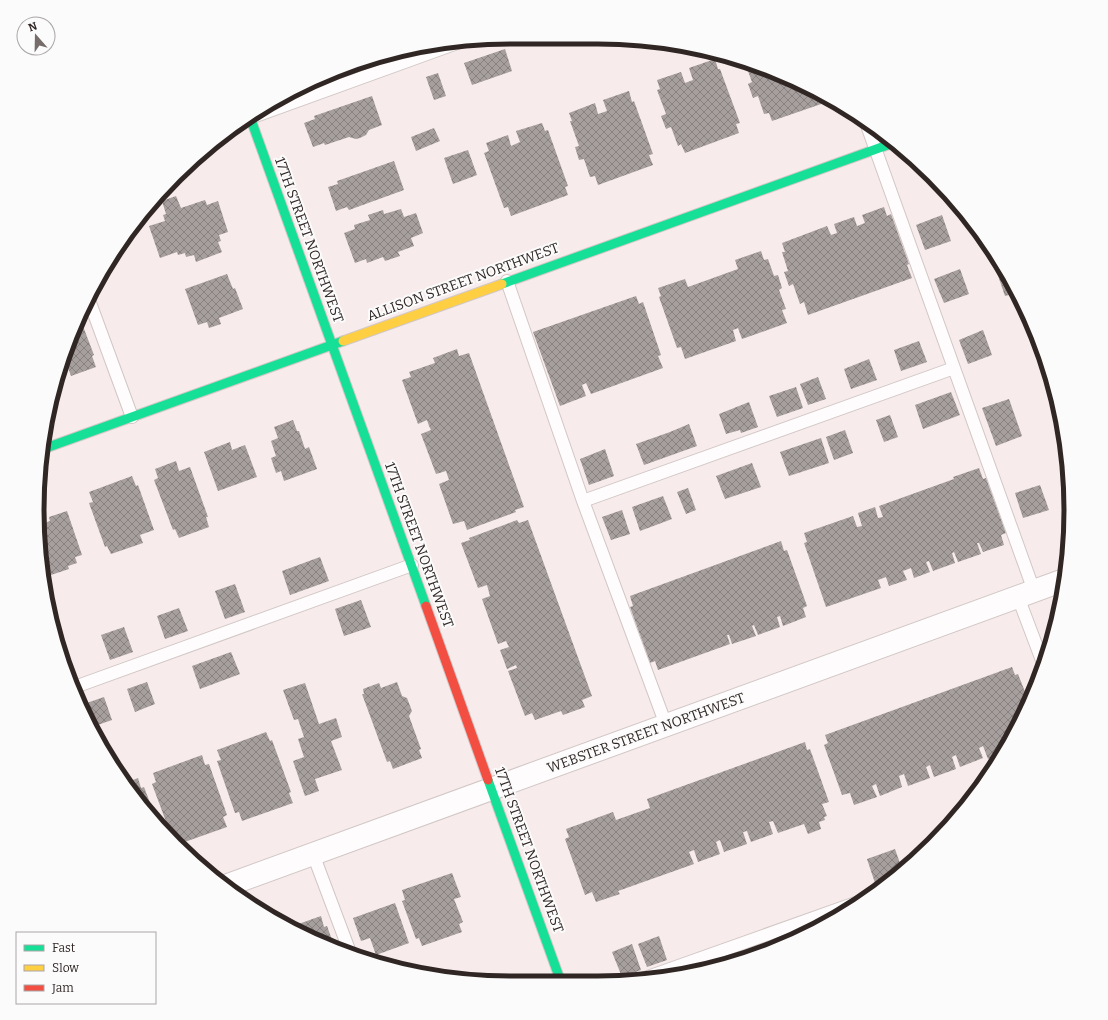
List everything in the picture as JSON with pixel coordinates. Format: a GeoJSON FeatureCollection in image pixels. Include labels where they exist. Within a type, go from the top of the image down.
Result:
{"type":"FeatureCollection","features":[{"type":"Feature","properties":{"kind":"street","name":"17TH STREET NORTHWEST"},"geometry":{"type":"LineString","coordinates":[[252,122],[559,976]]}},
{"type":"Feature","properties":{"kind":"street","name":"ALLISON STREET NORTHWEST"},"geometry":{"type":"LineString","coordinates":[[48,447],[888,145]]}},
{"type":"Feature","properties":{"kind":"street","name":"WEBSTER STREET NORTHWEST"},"geometry":{"type":"LineString","coordinates":[[231,884],[1058,582]]}},
{"type":"Feature","properties":{"kind":"lane"},"geometry":{"type":"LineString","coordinates":[[272,109],[438,50]]}},
{"type":"Feature","properties":{"kind":"lane"},"geometry":{"type":"LineString","coordinates":[[869,131],[954,368],[1026,594],[1041,654]]}},
{"type":"Feature","properties":{"kind":"lane"},"geometry":{"type":"LineString","coordinates":[[507,282],[583,501],[666,725]]}},
{"type":"Feature","properties":{"kind":"lane"},"geometry":{"type":"LineString","coordinates":[[91,306],[132,417]]}},
{"type":"Feature","properties":{"kind":"lane"},"geometry":{"type":"LineString","coordinates":[[583,501],[954,368]]}},
{"type":"Feature","properties":{"kind":"lane"},"geometry":{"type":"LineString","coordinates":[[78,686],[412,565]]}},
{"type":"Feature","properties":{"kind":"lane"},"geometry":{"type":"LineString","coordinates":[[313,854],[348,947]]}},
{"type":"Feature","properties":{"kind":"lane"},"geometry":{"type":"LineString","coordinates":[[664,971],[839,909]]}},
{"type":"Feature","properties":{"kind":"building"},"geometry":{"type":"Polygon","coordinates":[[[505,49],[512,71],[472,85],[464,63],[505,49]]]}},
{"type":"Feature","properties":{"kind":"building"},"geometry":{"type":"Polygon","coordinates":[[[715,59],[740,123],[736,124],[739,133],[685,153],[681,144],[678,146],[671,127],[666,129],[661,116],[666,114],[657,90],[660,89],[657,80],[681,72],[685,83],[693,80],[689,68],[715,59]]]}},
{"type":"Feature","properties":{"kind":"building"},"geometry":{"type":"Polygon","coordinates":[[[747,69],[776,79],[825,103],[772,121],[769,113],[764,114],[758,96],[753,98],[748,84],[752,82],[747,69]]]}},
{"type":"Feature","properties":{"kind":"building"},"geometry":{"type":"Polygon","coordinates":[[[438,73],[446,96],[434,100],[426,77],[438,73]]]}},
{"type":"Feature","properties":{"kind":"building"},"geometry":{"type":"Polygon","coordinates":[[[629,91],[653,154],[649,155],[653,165],[598,185],[595,176],[590,177],[584,159],[579,160],[575,147],[579,146],[570,121],[572,121],[569,113],[595,103],[598,114],[607,111],[603,100],[629,91]]]}},
{"type":"Feature","properties":{"kind":"building"},"geometry":{"type":"Polygon","coordinates":[[[372,96],[382,125],[369,130],[366,135],[360,138],[356,139],[349,137],[325,145],[324,143],[313,147],[304,123],[315,119],[314,116],[372,96]]]}},
{"type":"Feature","properties":{"kind":"building"},"geometry":{"type":"Polygon","coordinates":[[[542,123],[545,131],[548,130],[568,186],[565,187],[568,195],[511,216],[508,207],[504,208],[484,153],[489,151],[486,143],[508,135],[511,146],[520,142],[516,131],[542,123]]]}},
{"type":"Feature","properties":{"kind":"building"},"geometry":{"type":"Polygon","coordinates":[[[434,128],[440,141],[416,151],[411,137],[434,128]]]}},
{"type":"Feature","properties":{"kind":"building"},"geometry":{"type":"Polygon","coordinates":[[[468,150],[477,175],[453,184],[444,158],[468,150]]]}},
{"type":"Feature","properties":{"kind":"building"},"geometry":{"type":"Polygon","coordinates":[[[394,161],[404,190],[349,210],[347,207],[336,211],[328,187],[338,184],[337,181],[394,161]]]}},
{"type":"Feature","properties":{"kind":"building"},"geometry":{"type":"Polygon","coordinates":[[[176,196],[181,208],[205,200],[207,205],[218,201],[228,232],[219,235],[221,241],[218,242],[222,252],[196,262],[194,255],[186,257],[185,253],[178,255],[177,252],[160,258],[149,226],[165,221],[163,215],[166,214],[162,201],[176,196]]]}},
{"type":"Feature","properties":{"kind":"building"},"geometry":{"type":"Polygon","coordinates":[[[884,207],[887,216],[891,214],[909,264],[907,265],[912,278],[808,315],[804,302],[800,304],[793,284],[789,286],[784,272],[788,271],[782,252],[785,252],[782,243],[827,226],[831,235],[837,233],[834,224],[854,217],[857,226],[865,223],[862,215],[884,207]]]}},
{"type":"Feature","properties":{"kind":"building"},"geometry":{"type":"Polygon","coordinates":[[[401,209],[404,217],[416,213],[423,233],[411,238],[414,246],[398,252],[400,256],[385,261],[383,257],[367,263],[366,259],[355,263],[344,233],[355,229],[354,225],[370,220],[368,215],[383,210],[384,214],[401,209]]]}},
{"type":"Feature","properties":{"kind":"building"},"geometry":{"type":"Polygon","coordinates":[[[942,215],[951,241],[925,250],[916,225],[942,215]]]}},
{"type":"Feature","properties":{"kind":"building"},"geometry":{"type":"Polygon","coordinates":[[[761,251],[764,260],[768,259],[774,276],[778,275],[782,288],[779,290],[786,309],[782,310],[787,323],[742,339],[738,328],[733,330],[736,341],[685,359],[681,347],[677,348],[659,297],[661,296],[658,288],[685,279],[688,287],[738,269],[735,260],[761,251]]]}},
{"type":"Feature","properties":{"kind":"building"},"geometry":{"type":"Polygon","coordinates":[[[995,267],[1002,277],[1011,294],[1005,296],[995,267]]]}},
{"type":"Feature","properties":{"kind":"building"},"geometry":{"type":"Polygon","coordinates":[[[960,269],[969,294],[944,303],[934,279],[960,269]]]}},
{"type":"Feature","properties":{"kind":"building"},"geometry":{"type":"Polygon","coordinates":[[[227,274],[233,289],[235,288],[243,309],[219,318],[221,324],[209,328],[207,322],[198,325],[185,289],[227,274]]]}},
{"type":"Feature","properties":{"kind":"building"},"geometry":{"type":"Polygon","coordinates":[[[636,296],[639,304],[643,302],[661,355],[658,356],[663,368],[591,394],[586,383],[582,385],[586,396],[560,406],[533,332],[636,296]]]}},
{"type":"Feature","properties":{"kind":"building"},"geometry":{"type":"Polygon","coordinates":[[[82,325],[94,355],[92,356],[96,367],[71,376],[67,366],[82,325]]]}},
{"type":"Feature","properties":{"kind":"building"},"geometry":{"type":"Polygon","coordinates":[[[983,330],[992,355],[968,364],[959,340],[983,330]]]}},
{"type":"Feature","properties":{"kind":"building"},"geometry":{"type":"Polygon","coordinates":[[[919,341],[927,362],[901,371],[894,350],[919,341]]]}},
{"type":"Feature","properties":{"kind":"building"},"geometry":{"type":"Polygon","coordinates":[[[457,349],[459,356],[469,353],[524,507],[515,510],[516,512],[467,530],[464,521],[453,524],[439,484],[449,480],[446,471],[436,474],[421,434],[431,430],[427,420],[418,424],[402,380],[411,377],[409,372],[435,363],[433,358],[457,349]]]}},
{"type":"Feature","properties":{"kind":"building"},"geometry":{"type":"Polygon","coordinates":[[[869,359],[877,380],[851,389],[844,369],[869,359]]]}},
{"type":"Feature","properties":{"kind":"building"},"geometry":{"type":"Polygon","coordinates":[[[818,377],[826,399],[808,405],[800,384],[818,377]]]}},
{"type":"Feature","properties":{"kind":"building"},"geometry":{"type":"Polygon","coordinates":[[[796,387],[803,408],[777,417],[769,396],[796,387]]]}},
{"type":"Feature","properties":{"kind":"building"},"geometry":{"type":"Polygon","coordinates":[[[951,392],[960,415],[923,429],[915,405],[951,392]]]}},
{"type":"Feature","properties":{"kind":"building"},"geometry":{"type":"Polygon","coordinates":[[[1009,399],[1022,436],[996,446],[982,408],[1009,399]]]}},
{"type":"Feature","properties":{"kind":"building"},"geometry":{"type":"Polygon","coordinates":[[[749,402],[758,427],[741,433],[740,430],[726,434],[719,414],[749,402]]]}},
{"type":"Feature","properties":{"kind":"building"},"geometry":{"type":"Polygon","coordinates":[[[890,415],[898,437],[884,442],[876,420],[890,415]]]}},
{"type":"Feature","properties":{"kind":"building"},"geometry":{"type":"Polygon","coordinates":[[[293,420],[297,431],[299,431],[305,449],[309,447],[317,469],[284,481],[281,471],[276,473],[271,458],[276,456],[271,441],[278,438],[274,427],[293,420]]]}},
{"type":"Feature","properties":{"kind":"building"},"geometry":{"type":"Polygon","coordinates":[[[689,424],[697,446],[644,465],[636,444],[689,424]]]}},
{"type":"Feature","properties":{"kind":"building"},"geometry":{"type":"Polygon","coordinates":[[[845,430],[853,453],[834,460],[826,437],[845,430]]]}},
{"type":"Feature","properties":{"kind":"building"},"geometry":{"type":"Polygon","coordinates":[[[821,438],[829,463],[789,476],[780,452],[821,438]]]}},
{"type":"Feature","properties":{"kind":"building"},"geometry":{"type":"Polygon","coordinates":[[[230,442],[232,450],[245,445],[257,477],[218,491],[204,452],[230,442]]]}},
{"type":"Feature","properties":{"kind":"building"},"geometry":{"type":"Polygon","coordinates":[[[605,449],[614,476],[589,485],[580,459],[605,449]]]}},
{"type":"Feature","properties":{"kind":"building"},"geometry":{"type":"Polygon","coordinates":[[[176,461],[179,471],[190,467],[208,517],[206,517],[209,527],[179,538],[175,529],[173,530],[154,480],[158,478],[155,469],[176,461]]]}},
{"type":"Feature","properties":{"kind":"building"},"geometry":{"type":"Polygon","coordinates":[[[752,463],[761,487],[725,499],[716,476],[752,463]]]}},
{"type":"Feature","properties":{"kind":"building"},"geometry":{"type":"Polygon","coordinates":[[[979,468],[983,479],[986,478],[1006,533],[1001,535],[1004,545],[983,552],[979,543],[977,543],[981,554],[958,562],[954,552],[952,553],[955,563],[933,571],[929,561],[926,562],[930,572],[914,578],[911,568],[903,571],[907,580],[889,586],[886,577],[878,580],[881,588],[826,607],[804,543],[807,542],[804,533],[853,516],[857,527],[862,526],[858,513],[875,507],[878,518],[883,517],[879,506],[954,479],[953,477],[979,468]]]}},
{"type":"Feature","properties":{"kind":"building"},"geometry":{"type":"Polygon","coordinates":[[[132,476],[136,486],[138,485],[154,530],[140,535],[143,543],[111,554],[107,546],[105,547],[89,503],[93,502],[89,492],[132,476]]]}},
{"type":"Feature","properties":{"kind":"building"},"geometry":{"type":"Polygon","coordinates":[[[1040,485],[1049,510],[1023,518],[1015,493],[1040,485]]]}},
{"type":"Feature","properties":{"kind":"building"},"geometry":{"type":"Polygon","coordinates":[[[688,488],[696,510],[686,514],[677,492],[688,488]]]}},
{"type":"Feature","properties":{"kind":"building"},"geometry":{"type":"Polygon","coordinates":[[[663,496],[672,519],[640,531],[632,507],[663,496]]]}},
{"type":"Feature","properties":{"kind":"building"},"geometry":{"type":"Polygon","coordinates":[[[622,510],[630,534],[611,540],[602,517],[622,510]]]}},
{"type":"Feature","properties":{"kind":"building"},"geometry":{"type":"Polygon","coordinates":[[[67,511],[82,555],[75,557],[77,563],[68,566],[69,569],[49,576],[44,523],[50,521],[49,517],[67,511]]]}},
{"type":"Feature","properties":{"kind":"building"},"geometry":{"type":"Polygon","coordinates":[[[517,520],[519,523],[528,520],[592,696],[582,700],[585,707],[563,715],[561,711],[535,720],[532,713],[525,716],[508,671],[517,668],[516,665],[507,669],[500,650],[509,647],[506,641],[498,644],[482,599],[490,596],[487,585],[478,588],[461,543],[470,540],[469,538],[517,520]]]}},
{"type":"Feature","properties":{"kind":"building"},"geometry":{"type":"Polygon","coordinates":[[[781,541],[784,551],[787,550],[807,606],[803,608],[806,617],[783,626],[780,616],[777,617],[780,627],[758,635],[754,625],[752,626],[756,636],[732,644],[729,635],[727,635],[730,644],[658,670],[655,661],[650,663],[630,607],[633,606],[630,596],[781,541]]]}},
{"type":"Feature","properties":{"kind":"building"},"geometry":{"type":"Polygon","coordinates":[[[320,557],[329,581],[290,595],[282,571],[320,557]]]}},
{"type":"Feature","properties":{"kind":"building"},"geometry":{"type":"Polygon","coordinates":[[[235,584],[245,612],[225,619],[215,591],[235,584]]]}},
{"type":"Feature","properties":{"kind":"building"},"geometry":{"type":"Polygon","coordinates":[[[361,600],[371,627],[344,636],[335,609],[361,600]]]}},
{"type":"Feature","properties":{"kind":"building"},"geometry":{"type":"Polygon","coordinates":[[[179,608],[188,631],[165,639],[157,616],[179,608]]]}},
{"type":"Feature","properties":{"kind":"building"},"geometry":{"type":"Polygon","coordinates":[[[124,627],[133,652],[110,660],[101,635],[124,627]]]}},
{"type":"Feature","properties":{"kind":"building"},"geometry":{"type":"Polygon","coordinates":[[[231,652],[240,674],[200,689],[192,666],[231,652]]]}},
{"type":"Feature","properties":{"kind":"building"},"geometry":{"type":"Polygon","coordinates":[[[1012,667],[1015,675],[1018,674],[1026,694],[1005,738],[1001,739],[1002,743],[993,757],[988,759],[983,746],[979,748],[983,758],[960,767],[956,755],[952,757],[956,769],[934,777],[930,765],[926,767],[930,778],[908,786],[904,774],[899,776],[902,787],[880,796],[876,784],[872,786],[877,797],[854,805],[850,793],[842,795],[824,745],[828,743],[825,735],[1012,667]]]}},
{"type":"Feature","properties":{"kind":"building"},"geometry":{"type":"Polygon","coordinates":[[[147,682],[155,704],[135,712],[127,689],[147,682]]]}},
{"type":"Feature","properties":{"kind":"building"},"geometry":{"type":"Polygon","coordinates":[[[397,682],[402,696],[407,698],[412,711],[409,716],[421,749],[419,750],[422,758],[393,769],[390,761],[387,762],[362,694],[364,694],[363,689],[379,683],[381,688],[397,682]]]}},
{"type":"Feature","properties":{"kind":"building"},"geometry":{"type":"Polygon","coordinates":[[[305,683],[319,724],[336,718],[342,737],[331,741],[342,770],[315,779],[319,791],[305,796],[293,761],[304,757],[298,739],[304,737],[298,719],[294,720],[283,690],[305,683]]]}},
{"type":"Feature","properties":{"kind":"building"},"geometry":{"type":"Polygon","coordinates":[[[104,697],[112,720],[97,725],[86,703],[104,697]]]}},
{"type":"Feature","properties":{"kind":"building"},"geometry":{"type":"Polygon","coordinates":[[[266,732],[270,741],[272,740],[291,792],[289,793],[293,803],[242,821],[239,812],[235,813],[217,761],[221,760],[217,750],[266,732]]]}},
{"type":"Feature","properties":{"kind":"building"},"geometry":{"type":"Polygon","coordinates":[[[805,742],[807,750],[810,749],[829,802],[822,804],[827,816],[824,817],[825,820],[819,822],[821,829],[808,834],[804,824],[778,833],[773,821],[769,822],[773,834],[751,842],[747,831],[743,832],[747,844],[724,852],[720,840],[716,842],[720,854],[698,862],[694,850],[689,852],[694,864],[618,891],[620,894],[596,902],[592,892],[585,895],[565,839],[569,837],[566,829],[613,812],[616,820],[650,808],[647,799],[805,742]]]}},
{"type":"Feature","properties":{"kind":"building"},"geometry":{"type":"Polygon","coordinates":[[[202,755],[205,765],[209,764],[227,815],[223,817],[227,827],[183,843],[168,826],[152,784],[156,782],[153,773],[202,755]]]}},
{"type":"Feature","properties":{"kind":"building"},"geometry":{"type":"Polygon","coordinates":[[[138,778],[141,788],[144,787],[152,808],[140,794],[131,781],[138,778]]]}},
{"type":"Feature","properties":{"kind":"building"},"geometry":{"type":"Polygon","coordinates":[[[895,849],[900,864],[875,884],[867,859],[895,849]]]}},
{"type":"Feature","properties":{"kind":"building"},"geometry":{"type":"Polygon","coordinates":[[[452,873],[461,897],[454,899],[463,922],[459,924],[462,932],[422,946],[419,938],[416,939],[402,901],[405,900],[402,890],[452,873]]]}},
{"type":"Feature","properties":{"kind":"building"},"geometry":{"type":"Polygon","coordinates":[[[395,903],[409,943],[376,955],[370,938],[361,941],[353,918],[395,903]]]}},
{"type":"Feature","properties":{"kind":"building"},"geometry":{"type":"Polygon","coordinates":[[[321,916],[324,927],[327,926],[333,941],[304,928],[297,924],[321,916]]]}},
{"type":"Feature","properties":{"kind":"building"},"geometry":{"type":"Polygon","coordinates":[[[659,936],[667,960],[647,967],[638,944],[659,936]]]}},
{"type":"Feature","properties":{"kind":"building"},"geometry":{"type":"Polygon","coordinates":[[[632,944],[641,970],[627,975],[621,975],[612,952],[632,944]]]}},
{"type":"Feature","properties":{"kind":"traffic: fast"},"geometry":{"type":"LineString","coordinates":[[252,122],[426,606]]}},
{"type":"Feature","properties":{"kind":"traffic: fast"},"geometry":{"type":"LineString","coordinates":[[502,284],[888,145]]}},
{"type":"Feature","properties":{"kind":"traffic: fast"},"geometry":{"type":"LineString","coordinates":[[48,447],[343,341]]}},
{"type":"Feature","properties":{"kind":"traffic: fast"},"geometry":{"type":"LineString","coordinates":[[488,780],[559,976]]}},
{"type":"Feature","properties":{"kind":"traffic: slow"},"geometry":{"type":"LineString","coordinates":[[343,341],[502,284]]}},
{"type":"Feature","properties":{"kind":"traffic: jam"},"geometry":{"type":"LineString","coordinates":[[426,606],[488,780]]}}]}
